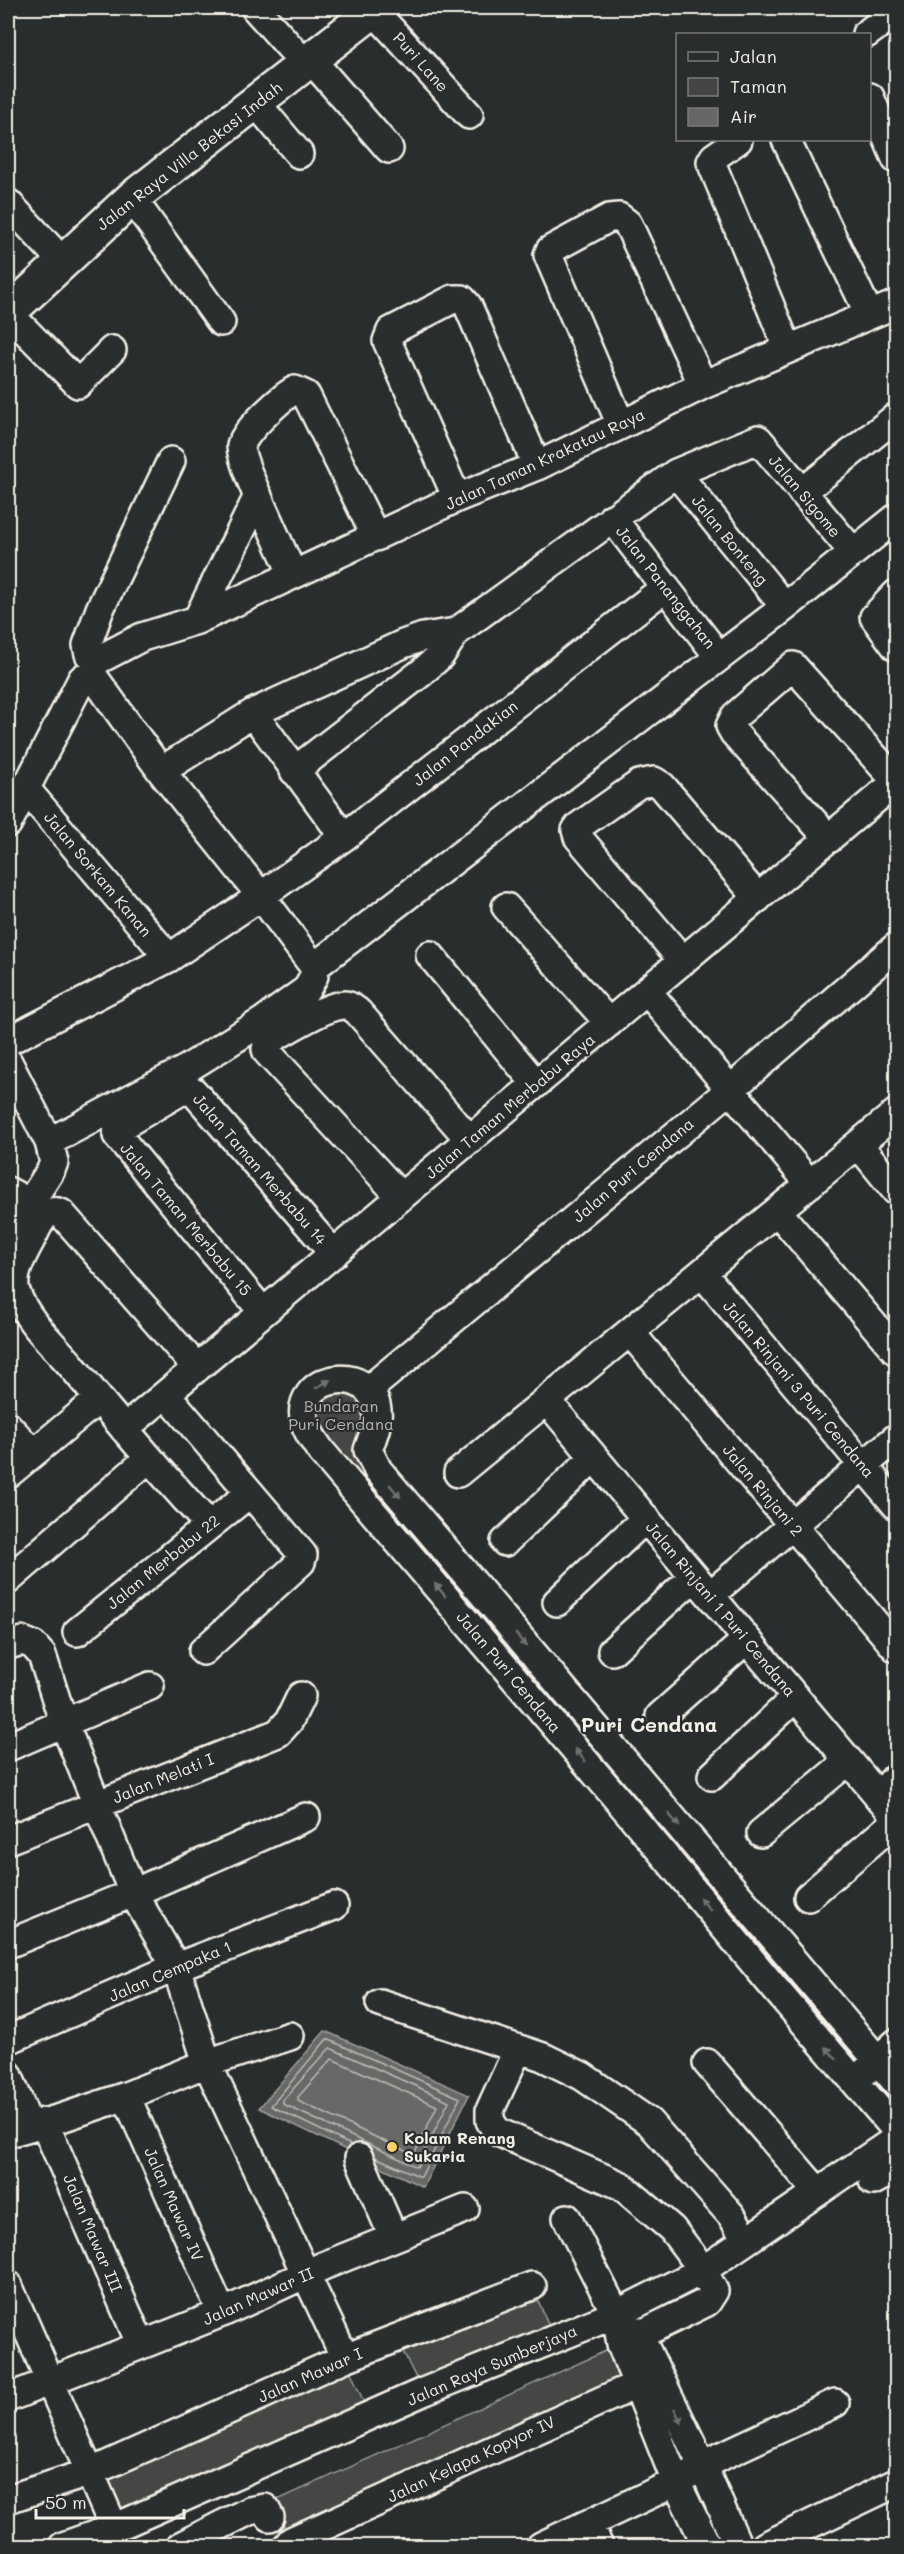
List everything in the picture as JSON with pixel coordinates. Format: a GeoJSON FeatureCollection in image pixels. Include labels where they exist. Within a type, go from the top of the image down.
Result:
{"type":"FeatureCollection","features":[{"type":"Feature","properties":{"kind":"main road","name":"Jalan Raya Villa Bekasi Indah"},"geometry":{"type":"LineString","coordinates":[[8,313],[132,198],[375,9]]}},
{"type":"Feature","properties":{"kind":"street"},"geometry":{"type":"LineString","coordinates":[[255,8],[321,71],[389,149]]}},
{"type":"Feature","properties":{"kind":"street","name":"Puri Lane"},"geometry":{"type":"LineString","coordinates":[[375,9],[469,115]]}},
{"type":"Feature","properties":{"kind":"street"},"geometry":{"type":"LineString","coordinates":[[871,99],[897,159]]}},
{"type":"Feature","properties":{"kind":"street"},"geometry":{"type":"LineString","coordinates":[[256,103],[298,154]]}},
{"type":"Feature","properties":{"kind":"street"},"geometry":{"type":"LineString","coordinates":[[737,141],[711,162],[788,349]]}},
{"type":"Feature","properties":{"kind":"street"},"geometry":{"type":"LineString","coordinates":[[786,141],[869,314]]}},
{"type":"Feature","properties":{"kind":"street"},"geometry":{"type":"LineString","coordinates":[[132,198],[221,322]]}},
{"type":"Feature","properties":{"kind":"street"},"geometry":{"type":"LineString","coordinates":[[8,203],[62,261]]}},
{"type":"Feature","properties":{"kind":"street"},"geometry":{"type":"LineString","coordinates":[[621,425],[548,258],[550,250],[583,231],[614,216],[628,224],[703,385]]}},
{"type":"Feature","properties":{"kind":"street"},"geometry":{"type":"LineString","coordinates":[[457,498],[387,341],[391,331],[424,312],[457,298],[462,299],[468,306],[537,466]]}},
{"type":"Feature","properties":{"kind":"street","name":"Jalan Taman Krakatau Raya"},"geometry":{"type":"LineString","coordinates":[[171,460],[100,609],[87,650],[92,657],[98,660],[142,637],[197,620],[457,498],[537,466],[703,385],[897,304]]}},
{"type":"Feature","properties":{"kind":"street"},"geometry":{"type":"LineString","coordinates":[[8,313],[78,384],[112,350]]}},
{"type":"Feature","properties":{"kind":"street"},"geometry":{"type":"LineString","coordinates":[[294,575],[258,496],[241,450],[244,440],[261,418],[291,392],[296,390],[304,392],[376,537]]}},
{"type":"Feature","properties":{"kind":"street"},"geometry":{"type":"LineString","coordinates":[[802,492],[897,417]]}},
{"type":"Feature","properties":{"kind":"street","name":"Jalan Sigome"},"geometry":{"type":"LineString","coordinates":[[675,473],[758,440],[853,552]]}},
{"type":"Feature","properties":{"kind":"street"},"geometry":{"type":"LineString","coordinates":[[294,771],[421,673],[440,656],[456,632],[675,473]]}},
{"type":"Feature","properties":{"kind":"street","name":"Jalan Bonteng"},"geometry":{"type":"LineString","coordinates":[[675,473],[785,608]]}},
{"type":"Feature","properties":{"kind":"street"},"geometry":{"type":"LineString","coordinates":[[197,620],[258,496]]}},
{"type":"Feature","properties":{"kind":"street","name":"Jalan Pananggahan"},"geometry":{"type":"LineString","coordinates":[[612,518],[719,657]]}},
{"type":"Feature","properties":{"kind":"street"},"geometry":{"type":"LineString","coordinates":[[314,967],[785,608],[897,518]]}},
{"type":"Feature","properties":{"kind":"street","name":"Jalan Pandakian"},"geometry":{"type":"LineString","coordinates":[[8,1041],[169,958],[261,896],[344,837],[666,587]]}},
{"type":"Feature","properties":{"kind":"street"},"geometry":{"type":"LineString","coordinates":[[897,594],[874,617],[897,647]]}},
{"type":"Feature","properties":{"kind":"street"},"geometry":{"type":"LineString","coordinates":[[161,771],[253,713],[404,644],[423,637],[456,632]]}},
{"type":"Feature","properties":{"kind":"street"},"geometry":{"type":"LineString","coordinates":[[829,839],[730,726],[735,716],[794,666],[897,782]]}},
{"type":"Feature","properties":{"kind":"street"},"geometry":{"type":"LineString","coordinates":[[8,823],[82,679],[86,676],[96,679],[161,771],[261,896],[314,967],[314,976],[306,990],[263,1021],[188,1068],[49,1142]]}},
{"type":"Feature","properties":{"kind":"street"},"geometry":{"type":"LineString","coordinates":[[253,713],[344,837]]}},
{"type":"Feature","properties":{"kind":"street"},"geometry":{"type":"LineString","coordinates":[[683,961],[576,834],[579,825],[607,804],[644,782],[659,783],[758,898]]}},
{"type":"Feature","properties":{"kind":"street","name":"Jalan Taman Merbabu Raya"},"geometry":{"type":"LineString","coordinates":[[124,1430],[897,782]]}},
{"type":"Feature","properties":{"kind":"street","name":"Jalan Sorkam Kanan"},"geometry":{"type":"LineString","coordinates":[[26,789],[169,958]]}},
{"type":"Feature","properties":{"kind":"street"},"geometry":{"type":"LineString","coordinates":[[506,907],[609,1023]]}},
{"type":"Feature","properties":{"kind":"street","name":"Jalan Puri Cendana"},"geometry":{"type":"LineString","coordinates":[[368,1390],[731,1089],[897,947]]}},
{"type":"Feature","properties":{"kind":"street"},"geometry":{"type":"LineString","coordinates":[[430,955],[536,1084]]}},
{"type":"Feature","properties":{"kind":"street"},"geometry":{"type":"LineString","coordinates":[[647,991],[810,1184]]}},
{"type":"Feature","properties":{"kind":"street"},"geometry":{"type":"LineString","coordinates":[[401,1197],[266,1049],[268,1041],[304,1020],[344,1005],[355,1009],[470,1140]]}},
{"type":"Feature","properties":{"kind":"street"},"geometry":{"type":"LineString","coordinates":[[8,1062],[49,1142],[54,1162],[51,1170],[19,1197],[16,1290],[31,1318],[148,1459],[209,1525]]}},
{"type":"Feature","properties":{"kind":"street","name":"Jalan Taman Merbabu 14"},"geometry":{"type":"LineString","coordinates":[[152,1107],[185,1089],[193,1091],[334,1254]]}},
{"type":"Feature","properties":{"kind":"street","name":"Jalan Taman Merbabu 15"},"geometry":{"type":"LineString","coordinates":[[152,1107],[118,1128],[117,1135],[263,1312]]}},
{"type":"Feature","properties":{"kind":"street"},"geometry":{"type":"LineString","coordinates":[[459,1473],[897,1113]]}},
{"type":"Feature","properties":{"kind":"street"},"geometry":{"type":"LineString","coordinates":[[859,1144],[897,1191]]}},
{"type":"Feature","properties":{"kind":"street"},"geometry":{"type":"LineString","coordinates":[[18,1245],[49,1213],[56,1211],[61,1213],[197,1368]]}},
{"type":"Feature","properties":{"kind":"street"},"geometry":{"type":"LineString","coordinates":[[777,1212],[897,1352]]}},
{"type":"Feature","properties":{"kind":"street","name":"Jalan Rinjani 3 Puri Cendana"},"geometry":{"type":"LineString","coordinates":[[702,1273],[897,1505]]}},
{"type":"Feature","properties":{"kind":"street","name":"Jalan Rinjani 2"},"geometry":{"type":"LineString","coordinates":[[630,1332],[897,1648]]}},
{"type":"Feature","properties":{"kind":"street","name":"Jalan Puri Cendana"},"geometry":{"type":"LineString","coordinates":[[897,2082],[887,2051],[797,1965],[378,1470],[368,1450],[377,1419],[377,1409],[368,1390],[350,1379],[340,1378],[320,1384],[307,1400],[304,1410],[304,1420],[312,1438],[772,1985],[897,2130]]}},
{"type":"Feature","properties":{"kind":"street"},"geometry":{"type":"LineString","coordinates":[[166,1394],[301,1550],[302,1560],[203,1651]]}},
{"type":"Feature","properties":{"kind":"street"},"geometry":{"type":"LineString","coordinates":[[8,1474],[99,1399]]}},
{"type":"Feature","properties":{"kind":"street","name":"Jalan Rinjani 1 Puri Cendana"},"geometry":{"type":"LineString","coordinates":[[547,1401],[897,1819]]}},
{"type":"Feature","properties":{"kind":"street"},"geometry":{"type":"LineString","coordinates":[[8,1426],[33,1453]]}},
{"type":"Feature","properties":{"kind":"street"},"geometry":{"type":"LineString","coordinates":[[612,1651],[702,1586],[793,1525],[897,1438]]}},
{"type":"Feature","properties":{"kind":"street"},"geometry":{"type":"LineString","coordinates":[[505,1542],[594,1457]]}},
{"type":"Feature","properties":{"kind":"street"},"geometry":{"type":"LineString","coordinates":[[8,1580],[148,1459]]}},
{"type":"Feature","properties":{"kind":"street","name":"Jalan Merbabu 22"},"geometry":{"type":"LineString","coordinates":[[77,1632],[250,1493]]}},
{"type":"Feature","properties":{"kind":"street"},"geometry":{"type":"LineString","coordinates":[[557,1602],[646,1518]]}},
{"type":"Feature","properties":{"kind":"street"},"geometry":{"type":"LineString","coordinates":[[660,1716],[746,1640]]}},
{"type":"Feature","properties":{"kind":"street"},"geometry":{"type":"LineString","coordinates":[[8,1645],[23,1641],[33,1645],[42,1655],[63,1721],[133,1893],[176,1967],[207,2063],[345,2358]]}},
{"type":"Feature","properties":{"kind":"street"},"geometry":{"type":"LineString","coordinates":[[8,1747],[63,1721],[150,1686]]}},
{"type":"Feature","properties":{"kind":"street","name":"Jalan Melati I"},"geometry":{"type":"LineString","coordinates":[[8,1840],[278,1732],[289,1721],[301,1696]]}},
{"type":"Feature","properties":{"kind":"street"},"geometry":{"type":"LineString","coordinates":[[712,1776],[795,1698]]}},
{"type":"Feature","properties":{"kind":"street"},"geometry":{"type":"LineString","coordinates":[[761,1833],[848,1761]]}},
{"type":"Feature","properties":{"kind":"street"},"geometry":{"type":"LineString","coordinates":[[878,1797],[897,1777]]}},
{"type":"Feature","properties":{"kind":"street"},"geometry":{"type":"LineString","coordinates":[[630,1814],[653,1796]]}},
{"type":"Feature","properties":{"kind":"street"},"geometry":{"type":"LineString","coordinates":[[8,1944],[133,1893],[306,1817]]}},
{"type":"Feature","properties":{"kind":"street"},"geometry":{"type":"LineString","coordinates":[[808,1897],[897,1819]]}},
{"type":"Feature","properties":{"kind":"street","name":"Jalan Cempaka 1"},"geometry":{"type":"LineString","coordinates":[[8,2040],[176,1967],[334,1906]]}},
{"type":"Feature","properties":{"kind":"street"},"geometry":{"type":"LineString","coordinates":[[772,1985],[797,1965]]}},
{"type":"Feature","properties":{"kind":"street"},"geometry":{"type":"LineString","coordinates":[[380,2003],[543,2057],[582,2076],[649,2122],[732,2216],[746,2240]]}},
{"type":"Feature","properties":{"kind":"street"},"geometry":{"type":"LineString","coordinates":[[27,2127],[126,2096],[207,2063],[290,2036]]}},
{"type":"Feature","properties":{"kind":"street"},"geometry":{"type":"LineString","coordinates":[[518,2049],[490,2110],[490,2121],[498,2132],[622,2186],[672,2229],[703,2270],[714,2291],[707,2302],[630,2340]]}},
{"type":"Feature","properties":{"kind":"street"},"geometry":{"type":"LineString","coordinates":[[856,2081],[887,2051]]}},
{"type":"Feature","properties":{"kind":"street"},"geometry":{"type":"LineString","coordinates":[[707,2063],[818,2192]]}},
{"type":"Feature","properties":{"kind":"street","name":"Jalan Mawar III"},"geometry":{"type":"LineString","coordinates":[[8,2074],[27,2127],[141,2345]]}},
{"type":"Feature","properties":{"kind":"street","name":"Jalan Mawar IV"},"geometry":{"type":"LineString","coordinates":[[126,2096],[222,2313]]}},
{"type":"Feature","properties":{"kind":"street","name":"Jalan Raya Sumberjaya"},"geometry":{"type":"LineString","coordinates":[[63,2547],[114,2528],[423,2392],[616,2314],[703,2270],[897,2139]]}},
{"type":"Feature","properties":{"kind":"street"},"geometry":{"type":"LineString","coordinates":[[359,2158],[393,2236]]}},
{"type":"Feature","properties":{"kind":"street","name":"Jalan Mawar II"},"geometry":{"type":"LineString","coordinates":[[8,2398],[222,2313],[393,2236],[465,2209]]}},
{"type":"Feature","properties":{"kind":"street"},"geometry":{"type":"LineString","coordinates":[[567,2218],[630,2340],[647,2379],[676,2482],[707,2547]]}},
{"type":"Feature","properties":{"kind":"street"},"geometry":{"type":"LineString","coordinates":[[8,2285],[114,2528]]}},
{"type":"Feature","properties":{"kind":"street","name":"Jalan Mawar I"},"geometry":{"type":"LineString","coordinates":[[8,2499],[91,2472],[345,2358],[532,2286]]}},
{"type":"Feature","properties":{"kind":"street"},"geometry":{"type":"LineString","coordinates":[[647,2379],[708,2464],[738,2547]]}},
{"type":"Feature","properties":{"kind":"street","name":"Jalan Kelapa Kopyor IV"},"geometry":{"type":"LineString","coordinates":[[287,2547],[291,2541],[647,2379]]}},
{"type":"Feature","properties":{"kind":"street"},"geometry":{"type":"LineString","coordinates":[[541,2547],[594,2535],[708,2464],[835,2403]]}},
{"type":"Feature","properties":{"kind":"street"},"geometry":{"type":"LineString","coordinates":[[765,2547],[897,2483]]}},
{"type":"Feature","properties":{"kind":"street"},"geometry":{"type":"LineString","coordinates":[[180,2547],[249,2511],[265,2508],[270,2517]]}},
{"type":"Feature","properties":{"kind":"green space","name":"Bundaran Puri Cendana"},"geometry":{"type":"Polygon","coordinates":[[[368,1390],[368,1450],[896,2082],[896,2130],[304,1410],[312,1391],[368,1390]]]}},
{"type":"Feature","properties":{"kind":"green space"},"geometry":{"type":"Polygon","coordinates":[[[532,2286],[554,2338],[423,2392],[396,2338],[532,2286]]]}},
{"type":"Feature","properties":{"kind":"green space"},"geometry":{"type":"Polygon","coordinates":[[[621,2344],[637,2383],[291,2541],[273,2502],[621,2344]]]}},
{"type":"Feature","properties":{"kind":"green space"},"geometry":{"type":"Polygon","coordinates":[[[345,2358],[370,2417],[114,2528],[91,2472],[345,2358]]]}},
{"type":"Feature","properties":{"kind":"water","name":"Kolam Renang Sukaria"},"geometry":{"type":"Polygon","coordinates":[[[325,2031],[469,2095],[423,2187],[259,2108],[325,2031]]]}},
{"type":"Feature","properties":{"kind":"place","name":"Kolam Renang Sukaria"},"geometry":{"type":"Point","coordinates":[392,2147]}},
{"type":"Feature","properties":{"kind":"district","name":"Puri Cendana"},"geometry":{"type":"Point","coordinates":[649,1725]}}]}
